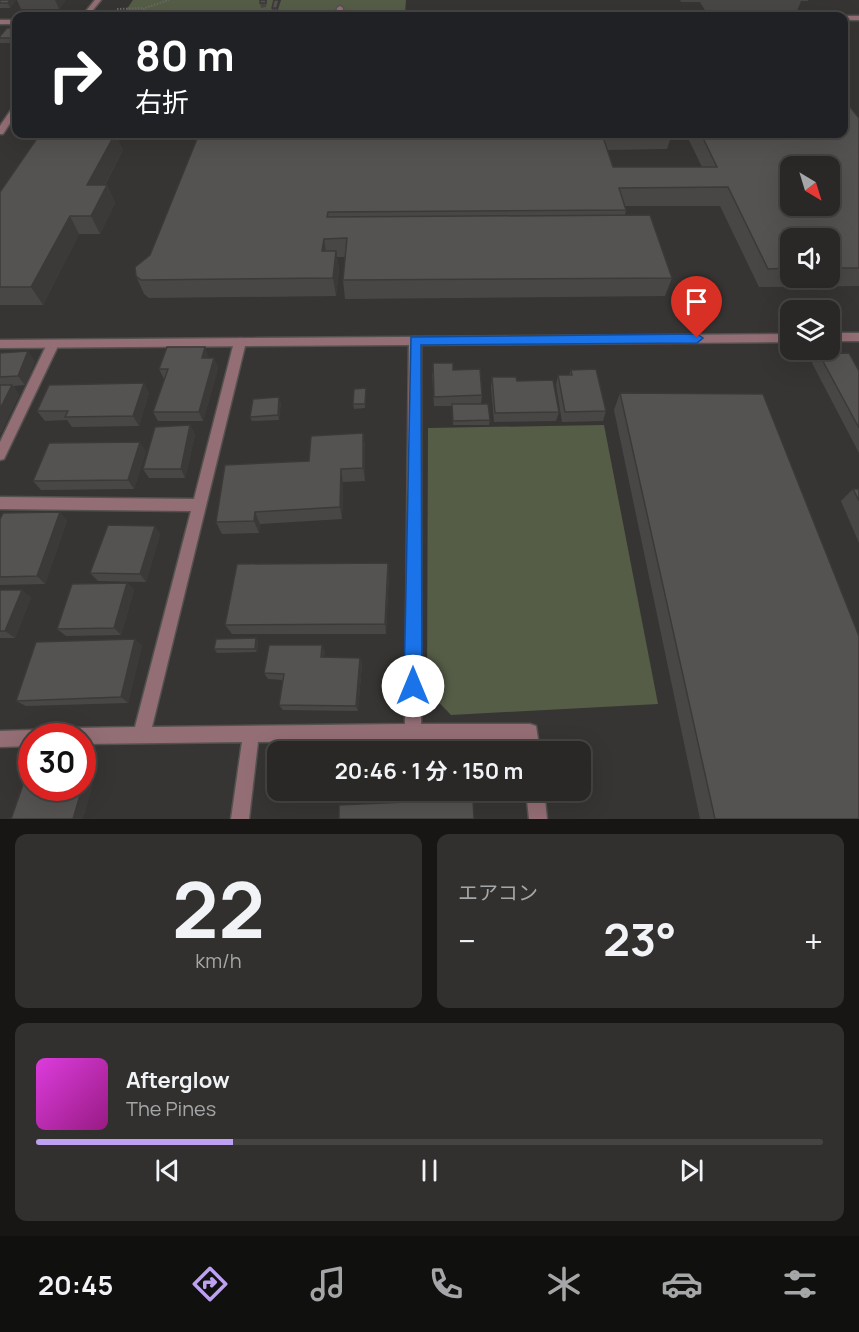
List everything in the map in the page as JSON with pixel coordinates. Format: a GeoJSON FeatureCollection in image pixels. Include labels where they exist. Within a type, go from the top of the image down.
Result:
{"type":"FeatureCollection","features":[{"type":"Feature","properties":{"kind":"street"},"geometry":{"type":"LineString","coordinates":[[340,8],[340,12]]}},
{"type":"Feature","properties":{"kind":"street"},"geometry":{"type":"LineString","coordinates":[[380,8],[380,12]]}},
{"type":"Feature","properties":{"kind":"street"},"geometry":{"type":"LineString","coordinates":[[0,131],[12,115]]}},
{"type":"Feature","properties":{"kind":"street"},"geometry":{"type":"LineString","coordinates":[[840,337],[859,337]]}},
{"type":"Feature","properties":{"kind":"street"},"geometry":{"type":"LineString","coordinates":[[0,344],[780,338]]}},
{"type":"Feature","properties":{"kind":"street"},"geometry":{"type":"LineString","coordinates":[[413,732],[415,341]]}},
{"type":"Feature","properties":{"kind":"street"},"geometry":{"type":"LineString","coordinates":[[142,735],[240,342]]}},
{"type":"Feature","properties":{"kind":"street"},"geometry":{"type":"LineString","coordinates":[[0,455],[52,344]]}},
{"type":"Feature","properties":{"kind":"street"},"geometry":{"type":"LineString","coordinates":[[0,503],[199,505]]}},
{"type":"Feature","properties":{"kind":"street"},"geometry":{"type":"LineString","coordinates":[[96,736],[530,732],[531,741]]}},
{"type":"Feature","properties":{"kind":"street"},"geometry":{"type":"LineString","coordinates":[[240,819],[251,734]]}},
{"type":"Feature","properties":{"kind":"street"},"geometry":{"type":"LineString","coordinates":[[0,739],[18,738]]}},
{"type":"Feature","properties":{"kind":"street"},"geometry":{"type":"LineString","coordinates":[[536,801],[538,819]]}},
{"type":"Feature","properties":{"kind":"path"},"geometry":{"type":"LineString","coordinates":[[117,9],[145,8],[170,0]]}},
{"type":"Feature","properties":{"kind":"path"},"geometry":{"type":"LineString","coordinates":[[142,12],[145,8]]}},
{"type":"Feature","properties":{"kind":"green space"},"geometry":{"type":"Polygon","coordinates":[[[133,0],[406,0],[405,12],[125,12],[133,0]]]}},
{"type":"Feature","properties":{"kind":"green space"},"geometry":{"type":"Polygon","coordinates":[[[604,425],[658,704],[451,715],[427,690],[428,428],[604,425]]]}},
{"type":"Feature","properties":{"kind":"building"},"geometry":{"type":"Polygon","coordinates":[[[0,0],[10,0],[8,3],[0,3],[0,0]]]}},
{"type":"Feature","properties":{"kind":"building"},"geometry":{"type":"Polygon","coordinates":[[[274,0],[279,0],[277,8],[272,8],[274,0]]]}},
{"type":"Feature","properties":{"kind":"building"},"geometry":{"type":"Polygon","coordinates":[[[7,28],[12,28],[12,38],[0,38],[7,28]]]}},
{"type":"Feature","properties":{"kind":"building"},"geometry":{"type":"Polygon","coordinates":[[[848,104],[859,118],[859,268],[840,268],[840,228],[780,228],[780,268],[768,269],[728,187],[619,188],[626,210],[328,212],[327,217],[650,215],[672,278],[343,280],[347,238],[324,239],[322,251],[336,251],[333,278],[141,280],[136,276],[135,267],[150,255],[197,138],[603,138],[613,167],[717,167],[703,138],[848,138],[848,104]]]}},
{"type":"Feature","properties":{"kind":"building"},"geometry":{"type":"Polygon","coordinates":[[[37,138],[113,138],[87,185],[107,185],[91,216],[70,216],[31,287],[0,287],[0,192],[37,138]]]}},
{"type":"Feature","properties":{"kind":"building"},"geometry":{"type":"Polygon","coordinates":[[[167,347],[205,347],[202,358],[214,358],[199,412],[153,412],[168,369],[159,369],[167,347]]]}},
{"type":"Feature","properties":{"kind":"building"},"geometry":{"type":"Polygon","coordinates":[[[28,351],[18,376],[0,377],[0,353],[28,351]]]}},
{"type":"Feature","properties":{"kind":"building"},"geometry":{"type":"Polygon","coordinates":[[[840,353],[849,353],[859,371],[859,428],[822,360],[840,360],[840,353]]]}},
{"type":"Feature","properties":{"kind":"building"},"geometry":{"type":"Polygon","coordinates":[[[433,363],[453,363],[453,370],[480,369],[482,395],[434,397],[433,363]]]}},
{"type":"Feature","properties":{"kind":"building"},"geometry":{"type":"Polygon","coordinates":[[[596,369],[606,411],[565,412],[558,375],[572,375],[571,370],[596,369]]]}},
{"type":"Feature","properties":{"kind":"building"},"geometry":{"type":"Polygon","coordinates":[[[492,377],[516,377],[517,381],[553,380],[559,412],[495,413],[492,377]]]}},
{"type":"Feature","properties":{"kind":"building"},"geometry":{"type":"Polygon","coordinates":[[[144,383],[133,416],[65,417],[68,411],[37,411],[49,385],[144,383]]]}},
{"type":"Feature","properties":{"kind":"building"},"geometry":{"type":"Polygon","coordinates":[[[0,385],[12,385],[0,409],[0,385]]]}},
{"type":"Feature","properties":{"kind":"building"},"geometry":{"type":"Polygon","coordinates":[[[366,388],[365,404],[353,404],[354,389],[366,388]]]}},
{"type":"Feature","properties":{"kind":"building"},"geometry":{"type":"Polygon","coordinates":[[[620,393],[763,394],[859,636],[859,819],[715,819],[620,393]]]}},
{"type":"Feature","properties":{"kind":"building"},"geometry":{"type":"Polygon","coordinates":[[[279,397],[278,415],[250,417],[253,399],[279,397]]]}},
{"type":"Feature","properties":{"kind":"building"},"geometry":{"type":"Polygon","coordinates":[[[452,404],[488,404],[490,420],[453,421],[452,404]]]}},
{"type":"Feature","properties":{"kind":"building"},"geometry":{"type":"Polygon","coordinates":[[[190,425],[181,469],[143,469],[155,427],[190,425]]]}},
{"type":"Feature","properties":{"kind":"building"},"geometry":{"type":"Polygon","coordinates":[[[363,433],[363,468],[341,469],[340,507],[255,512],[254,521],[216,522],[225,465],[309,461],[311,436],[363,433]]]}},
{"type":"Feature","properties":{"kind":"building"},"geometry":{"type":"Polygon","coordinates":[[[140,442],[128,480],[33,481],[49,443],[140,442]]]}},
{"type":"Feature","properties":{"kind":"building"},"geometry":{"type":"Polygon","coordinates":[[[853,489],[859,489],[859,501],[853,489]]]}},
{"type":"Feature","properties":{"kind":"building"},"geometry":{"type":"Polygon","coordinates":[[[60,512],[37,576],[0,577],[0,519],[3,513],[60,512]]]}},
{"type":"Feature","properties":{"kind":"building"},"geometry":{"type":"Polygon","coordinates":[[[108,525],[155,526],[140,574],[90,573],[108,525]]]}},
{"type":"Feature","properties":{"kind":"building"},"geometry":{"type":"Polygon","coordinates":[[[388,563],[385,624],[225,625],[237,564],[388,563]]]}},
{"type":"Feature","properties":{"kind":"building"},"geometry":{"type":"Polygon","coordinates":[[[127,583],[114,628],[57,629],[72,584],[127,583]]]}},
{"type":"Feature","properties":{"kind":"building"},"geometry":{"type":"Polygon","coordinates":[[[0,590],[22,590],[5,631],[0,631],[0,590]]]}},
{"type":"Feature","properties":{"kind":"building"},"geometry":{"type":"Polygon","coordinates":[[[256,638],[255,649],[214,649],[216,639],[256,638]]]}},
{"type":"Feature","properties":{"kind":"building"},"geometry":{"type":"Polygon","coordinates":[[[135,639],[121,697],[16,701],[36,642],[135,639]]]}},
{"type":"Feature","properties":{"kind":"building"},"geometry":{"type":"Polygon","coordinates":[[[269,645],[322,645],[321,657],[360,658],[356,706],[279,705],[284,674],[264,673],[269,645]]]}},
{"type":"Feature","properties":{"kind":"building"},"geometry":{"type":"Polygon","coordinates":[[[18,799],[18,801],[78,801],[73,819],[11,819],[18,799]]]}},
{"type":"Feature","properties":{"kind":"building"},"geometry":{"type":"Polygon","coordinates":[[[473,801],[474,819],[339,819],[339,805],[473,801]]]}},
{"type":"Feature","properties":{"kind":"route"},"geometry":{"type":"LineString","coordinates":[[413,686],[415,341],[697,338]]}}]}
